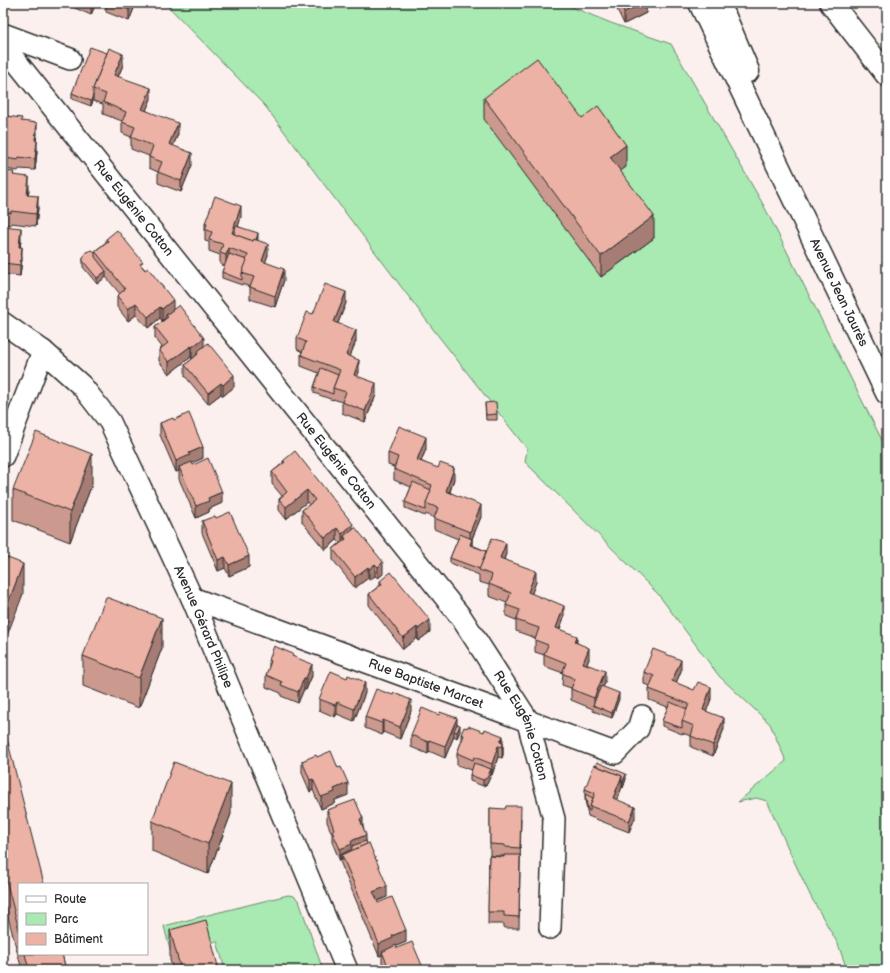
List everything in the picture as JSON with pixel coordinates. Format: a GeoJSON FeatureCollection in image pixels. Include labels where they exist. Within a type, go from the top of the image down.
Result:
{"type":"FeatureCollection","features":[{"type":"Feature","properties":{"kind":"street","name":"Avenue Jean Jaurès"},"geometry":{"type":"LineString","coordinates":[[700,3],[885,388]]}},
{"type":"Feature","properties":{"kind":"street","name":"Avenue Jean Jaurès"},"geometry":{"type":"LineString","coordinates":[[719,3],[885,388]]}},
{"type":"Feature","properties":{"kind":"street"},"geometry":{"type":"LineString","coordinates":[[832,3],[887,75]]}},
{"type":"Feature","properties":{"kind":"street"},"geometry":{"type":"LineString","coordinates":[[850,3],[887,53]]}},
{"type":"Feature","properties":{"kind":"street"},"geometry":{"type":"LineString","coordinates":[[3,34],[70,59]]}},
{"type":"Feature","properties":{"kind":"street","name":"Rue Eugénie Cotton"},"geometry":{"type":"LineString","coordinates":[[3,45],[461,617],[527,719],[554,819],[550,928]]}},
{"type":"Feature","properties":{"kind":"street","name":"Avenue Gérard Philipe"},"geometry":{"type":"LineString","coordinates":[[3,323],[43,351],[82,386],[110,422],[192,598],[347,970]]}},
{"type":"Feature","properties":{"kind":"street"},"geometry":{"type":"LineString","coordinates":[[3,456],[43,351]]}},
{"type":"Feature","properties":{"kind":"street","name":"Rue Baptiste Marcet"},"geometry":{"type":"LineString","coordinates":[[192,598],[527,719],[615,753],[638,729],[642,716]]}},
{"type":"Feature","properties":{"kind":"green space"},"geometry":{"type":"Polygon","coordinates":[[[165,3],[562,3],[611,23],[671,44],[764,206],[887,450],[887,970],[847,970],[838,944],[811,897],[767,801],[756,798],[738,802],[786,761],[770,724],[719,676],[658,594],[525,462],[527,449],[436,333],[265,106],[165,3]]]}},
{"type":"Feature","properties":{"kind":"green space"},"geometry":{"type":"Polygon","coordinates":[[[288,895],[294,896],[299,901],[323,970],[225,970],[217,941],[171,954],[164,926],[288,895]]]}},
{"type":"Feature","properties":{"kind":"building"},"geometry":{"type":"Polygon","coordinates":[[[112,3],[132,3],[129,10],[112,3]]]}},
{"type":"Feature","properties":{"kind":"building"},"geometry":{"type":"Polygon","coordinates":[[[620,3],[643,3],[624,12],[620,3]]]}},
{"type":"Feature","properties":{"kind":"building"},"geometry":{"type":"Polygon","coordinates":[[[90,47],[107,53],[93,89],[91,101],[72,93],[90,47]]]}},
{"type":"Feature","properties":{"kind":"building"},"geometry":{"type":"Polygon","coordinates":[[[109,48],[123,54],[114,75],[151,88],[142,109],[178,123],[169,144],[192,153],[181,181],[158,172],[162,162],[149,157],[153,146],[131,137],[135,127],[122,122],[126,112],[103,102],[106,94],[93,89],[109,48]]]}},
{"type":"Feature","properties":{"kind":"building"},"geometry":{"type":"Polygon","coordinates":[[[537,58],[582,118],[598,106],[626,145],[610,157],[654,216],[601,256],[484,98],[537,58]]]}},
{"type":"Feature","properties":{"kind":"building"},"geometry":{"type":"Polygon","coordinates":[[[6,116],[22,118],[21,121],[37,123],[35,159],[19,157],[18,160],[5,158],[7,137],[4,137],[6,116]]]}},
{"type":"Feature","properties":{"kind":"building"},"geometry":{"type":"Polygon","coordinates":[[[3,171],[14,172],[13,175],[29,177],[27,195],[38,196],[36,214],[11,211],[11,213],[3,212],[3,171]]]}},
{"type":"Feature","properties":{"kind":"building"},"geometry":{"type":"Polygon","coordinates":[[[215,196],[241,206],[232,233],[253,241],[254,239],[268,244],[262,261],[284,269],[275,296],[250,287],[254,277],[242,273],[248,255],[229,248],[226,255],[220,253],[223,244],[209,240],[212,232],[205,229],[207,224],[205,223],[215,196]]]}},
{"type":"Feature","properties":{"kind":"building"},"geometry":{"type":"Polygon","coordinates":[[[3,226],[21,228],[19,247],[22,247],[20,265],[3,263],[3,226]]]}},
{"type":"Feature","properties":{"kind":"building"},"geometry":{"type":"Polygon","coordinates":[[[236,226],[258,233],[256,240],[254,239],[253,241],[234,234],[236,226]]]}},
{"type":"Feature","properties":{"kind":"building"},"geometry":{"type":"Polygon","coordinates":[[[117,230],[143,262],[140,264],[145,270],[148,268],[173,300],[162,309],[160,307],[148,317],[136,303],[128,309],[117,296],[125,289],[95,251],[108,241],[106,239],[117,230]]]}},
{"type":"Feature","properties":{"kind":"building"},"geometry":{"type":"Polygon","coordinates":[[[92,250],[95,252],[95,257],[106,271],[97,278],[83,261],[86,252],[92,250]]]}},
{"type":"Feature","properties":{"kind":"building"},"geometry":{"type":"Polygon","coordinates":[[[229,254],[247,260],[242,273],[242,280],[222,272],[229,254]]]}},
{"type":"Feature","properties":{"kind":"building"},"geometry":{"type":"Polygon","coordinates":[[[325,284],[346,292],[334,322],[356,330],[346,355],[359,360],[354,375],[376,383],[365,411],[342,402],[346,392],[333,388],[340,370],[301,355],[306,342],[297,338],[307,312],[313,314],[325,284]]]}},
{"type":"Feature","properties":{"kind":"building"},"geometry":{"type":"Polygon","coordinates":[[[179,305],[204,338],[169,362],[159,350],[168,343],[155,327],[168,317],[166,315],[179,305]]]}},
{"type":"Feature","properties":{"kind":"building"},"geometry":{"type":"Polygon","coordinates":[[[208,343],[234,375],[223,385],[221,383],[208,393],[185,365],[208,343]]]}},
{"type":"Feature","properties":{"kind":"building"},"geometry":{"type":"Polygon","coordinates":[[[321,368],[338,375],[333,388],[333,394],[314,387],[321,368]]]}},
{"type":"Feature","properties":{"kind":"building"},"geometry":{"type":"Polygon","coordinates":[[[496,402],[497,414],[486,415],[485,403],[496,402]]]}},
{"type":"Feature","properties":{"kind":"building"},"geometry":{"type":"Polygon","coordinates":[[[189,413],[203,447],[176,461],[160,423],[173,418],[174,420],[189,413]]]}},
{"type":"Feature","properties":{"kind":"building"},"geometry":{"type":"Polygon","coordinates":[[[399,426],[426,437],[417,460],[438,468],[440,463],[454,468],[446,491],[481,505],[470,532],[434,518],[438,508],[426,503],[432,485],[394,469],[398,457],[388,453],[399,426]]]}},
{"type":"Feature","properties":{"kind":"building"},"geometry":{"type":"Polygon","coordinates":[[[36,432],[92,454],[70,512],[13,490],[36,432]]]}},
{"type":"Feature","properties":{"kind":"building"},"geometry":{"type":"Polygon","coordinates":[[[295,451],[353,524],[342,534],[337,528],[325,538],[302,510],[315,500],[307,490],[286,507],[279,499],[287,492],[272,472],[285,462],[283,461],[295,451]]]}},
{"type":"Feature","properties":{"kind":"building"},"geometry":{"type":"Polygon","coordinates":[[[208,458],[222,492],[208,498],[209,501],[196,506],[179,467],[192,462],[193,465],[208,458]]]}},
{"type":"Feature","properties":{"kind":"building"},"geometry":{"type":"Polygon","coordinates":[[[413,482],[431,490],[425,510],[405,502],[413,482]]]}},
{"type":"Feature","properties":{"kind":"building"},"geometry":{"type":"Polygon","coordinates":[[[230,512],[249,556],[229,565],[225,557],[218,560],[202,521],[215,516],[216,518],[230,512]]]}},
{"type":"Feature","properties":{"kind":"building"},"geometry":{"type":"Polygon","coordinates":[[[355,527],[383,562],[378,567],[375,564],[369,569],[368,567],[355,577],[333,549],[346,539],[344,536],[355,527]]]}},
{"type":"Feature","properties":{"kind":"building"},"geometry":{"type":"Polygon","coordinates":[[[460,534],[472,539],[470,545],[486,551],[480,569],[450,558],[460,534]]]}},
{"type":"Feature","properties":{"kind":"building"},"geometry":{"type":"Polygon","coordinates":[[[492,538],[506,543],[500,558],[536,571],[528,592],[564,606],[556,628],[577,636],[575,642],[589,648],[583,663],[605,671],[594,698],[571,689],[575,679],[562,673],[566,663],[544,654],[548,645],[535,640],[539,628],[516,620],[520,610],[506,605],[511,593],[489,584],[492,575],[479,570],[492,538]]]}},
{"type":"Feature","properties":{"kind":"building"},"geometry":{"type":"Polygon","coordinates":[[[3,556],[23,564],[3,616],[3,556]]]}},
{"type":"Feature","properties":{"kind":"building"},"geometry":{"type":"Polygon","coordinates":[[[391,572],[430,620],[418,629],[417,627],[403,638],[369,594],[382,584],[380,581],[391,572]]]}},
{"type":"Feature","properties":{"kind":"building"},"geometry":{"type":"Polygon","coordinates":[[[106,597],[162,618],[139,678],[83,656],[106,597]]]}},
{"type":"Feature","properties":{"kind":"building"},"geometry":{"type":"Polygon","coordinates":[[[274,646],[293,654],[292,656],[312,664],[298,692],[281,685],[282,682],[266,675],[274,646]]]}},
{"type":"Feature","properties":{"kind":"building"},"geometry":{"type":"Polygon","coordinates":[[[653,649],[681,660],[672,681],[694,690],[698,682],[711,687],[703,710],[724,718],[713,745],[691,736],[694,726],[682,721],[689,704],[649,689],[654,676],[644,672],[653,649]]]}},
{"type":"Feature","properties":{"kind":"building"},"geometry":{"type":"Polygon","coordinates":[[[331,671],[347,678],[348,675],[365,682],[354,709],[337,702],[335,705],[319,699],[331,671]]]}},
{"type":"Feature","properties":{"kind":"building"},"geometry":{"type":"Polygon","coordinates":[[[601,686],[619,693],[612,713],[593,705],[601,686]]]}},
{"type":"Feature","properties":{"kind":"building"},"geometry":{"type":"Polygon","coordinates":[[[376,689],[393,695],[394,693],[411,700],[400,727],[383,720],[382,723],[365,717],[376,689]]]}},
{"type":"Feature","properties":{"kind":"building"},"geometry":{"type":"Polygon","coordinates":[[[670,702],[687,709],[682,721],[682,728],[662,721],[670,702]]]}},
{"type":"Feature","properties":{"kind":"building"},"geometry":{"type":"Polygon","coordinates":[[[422,708],[439,715],[440,712],[457,718],[445,746],[429,740],[428,742],[411,735],[422,708]]]}},
{"type":"Feature","properties":{"kind":"building"},"geometry":{"type":"Polygon","coordinates":[[[3,723],[44,883],[18,883],[18,926],[3,868],[3,723]]]}},
{"type":"Feature","properties":{"kind":"building"},"geometry":{"type":"Polygon","coordinates":[[[457,724],[460,725],[457,732],[454,731],[457,724]]]}},
{"type":"Feature","properties":{"kind":"building"},"geometry":{"type":"Polygon","coordinates":[[[468,726],[484,732],[485,729],[503,736],[500,742],[503,743],[502,747],[498,746],[492,764],[474,757],[473,760],[457,753],[464,735],[461,734],[464,727],[467,728],[468,726]]]}},
{"type":"Feature","properties":{"kind":"building"},"geometry":{"type":"Polygon","coordinates":[[[331,751],[338,768],[341,767],[348,783],[334,789],[335,792],[321,797],[313,779],[310,780],[302,761],[331,751]]]}},
{"type":"Feature","properties":{"kind":"building"},"geometry":{"type":"Polygon","coordinates":[[[174,762],[231,784],[208,844],[152,821],[174,762]]]}},
{"type":"Feature","properties":{"kind":"building"},"geometry":{"type":"Polygon","coordinates":[[[597,762],[626,774],[623,782],[622,776],[595,765],[597,762]]]}},
{"type":"Feature","properties":{"kind":"building"},"geometry":{"type":"Polygon","coordinates":[[[474,763],[491,769],[487,778],[483,780],[470,775],[474,763]]]}},
{"type":"Feature","properties":{"kind":"building"},"geometry":{"type":"Polygon","coordinates":[[[594,765],[622,776],[613,798],[635,807],[629,821],[590,806],[595,793],[585,789],[594,765]]]}},
{"type":"Feature","properties":{"kind":"building"},"geometry":{"type":"Polygon","coordinates":[[[585,794],[593,798],[590,811],[588,810],[585,794]]]}},
{"type":"Feature","properties":{"kind":"building"},"geometry":{"type":"Polygon","coordinates":[[[355,800],[363,818],[360,819],[366,835],[351,841],[352,844],[340,849],[332,831],[334,829],[327,810],[355,800]]]}},
{"type":"Feature","properties":{"kind":"building"},"geometry":{"type":"Polygon","coordinates":[[[506,806],[521,806],[520,848],[490,844],[490,808],[505,809],[506,806]]]}},
{"type":"Feature","properties":{"kind":"building"},"geometry":{"type":"Polygon","coordinates":[[[366,841],[367,844],[342,855],[342,860],[340,855],[352,849],[352,846],[366,841]]]}},
{"type":"Feature","properties":{"kind":"building"},"geometry":{"type":"Polygon","coordinates":[[[369,843],[387,886],[373,892],[378,903],[392,897],[406,930],[379,944],[342,855],[369,843]]]}},
{"type":"Feature","properties":{"kind":"building"},"geometry":{"type":"Polygon","coordinates":[[[504,855],[520,855],[519,917],[504,916],[504,912],[488,912],[489,856],[504,857],[504,855]]]}},
{"type":"Feature","properties":{"kind":"building"},"geometry":{"type":"Polygon","coordinates":[[[206,920],[219,970],[181,970],[170,930],[206,920]]]}},
{"type":"Feature","properties":{"kind":"building"},"geometry":{"type":"Polygon","coordinates":[[[412,942],[424,970],[390,970],[382,952],[396,945],[397,948],[412,942]]]}},
{"type":"Feature","properties":{"kind":"building"},"geometry":{"type":"Polygon","coordinates":[[[25,955],[62,955],[66,970],[29,970],[25,955]]]}}]}
